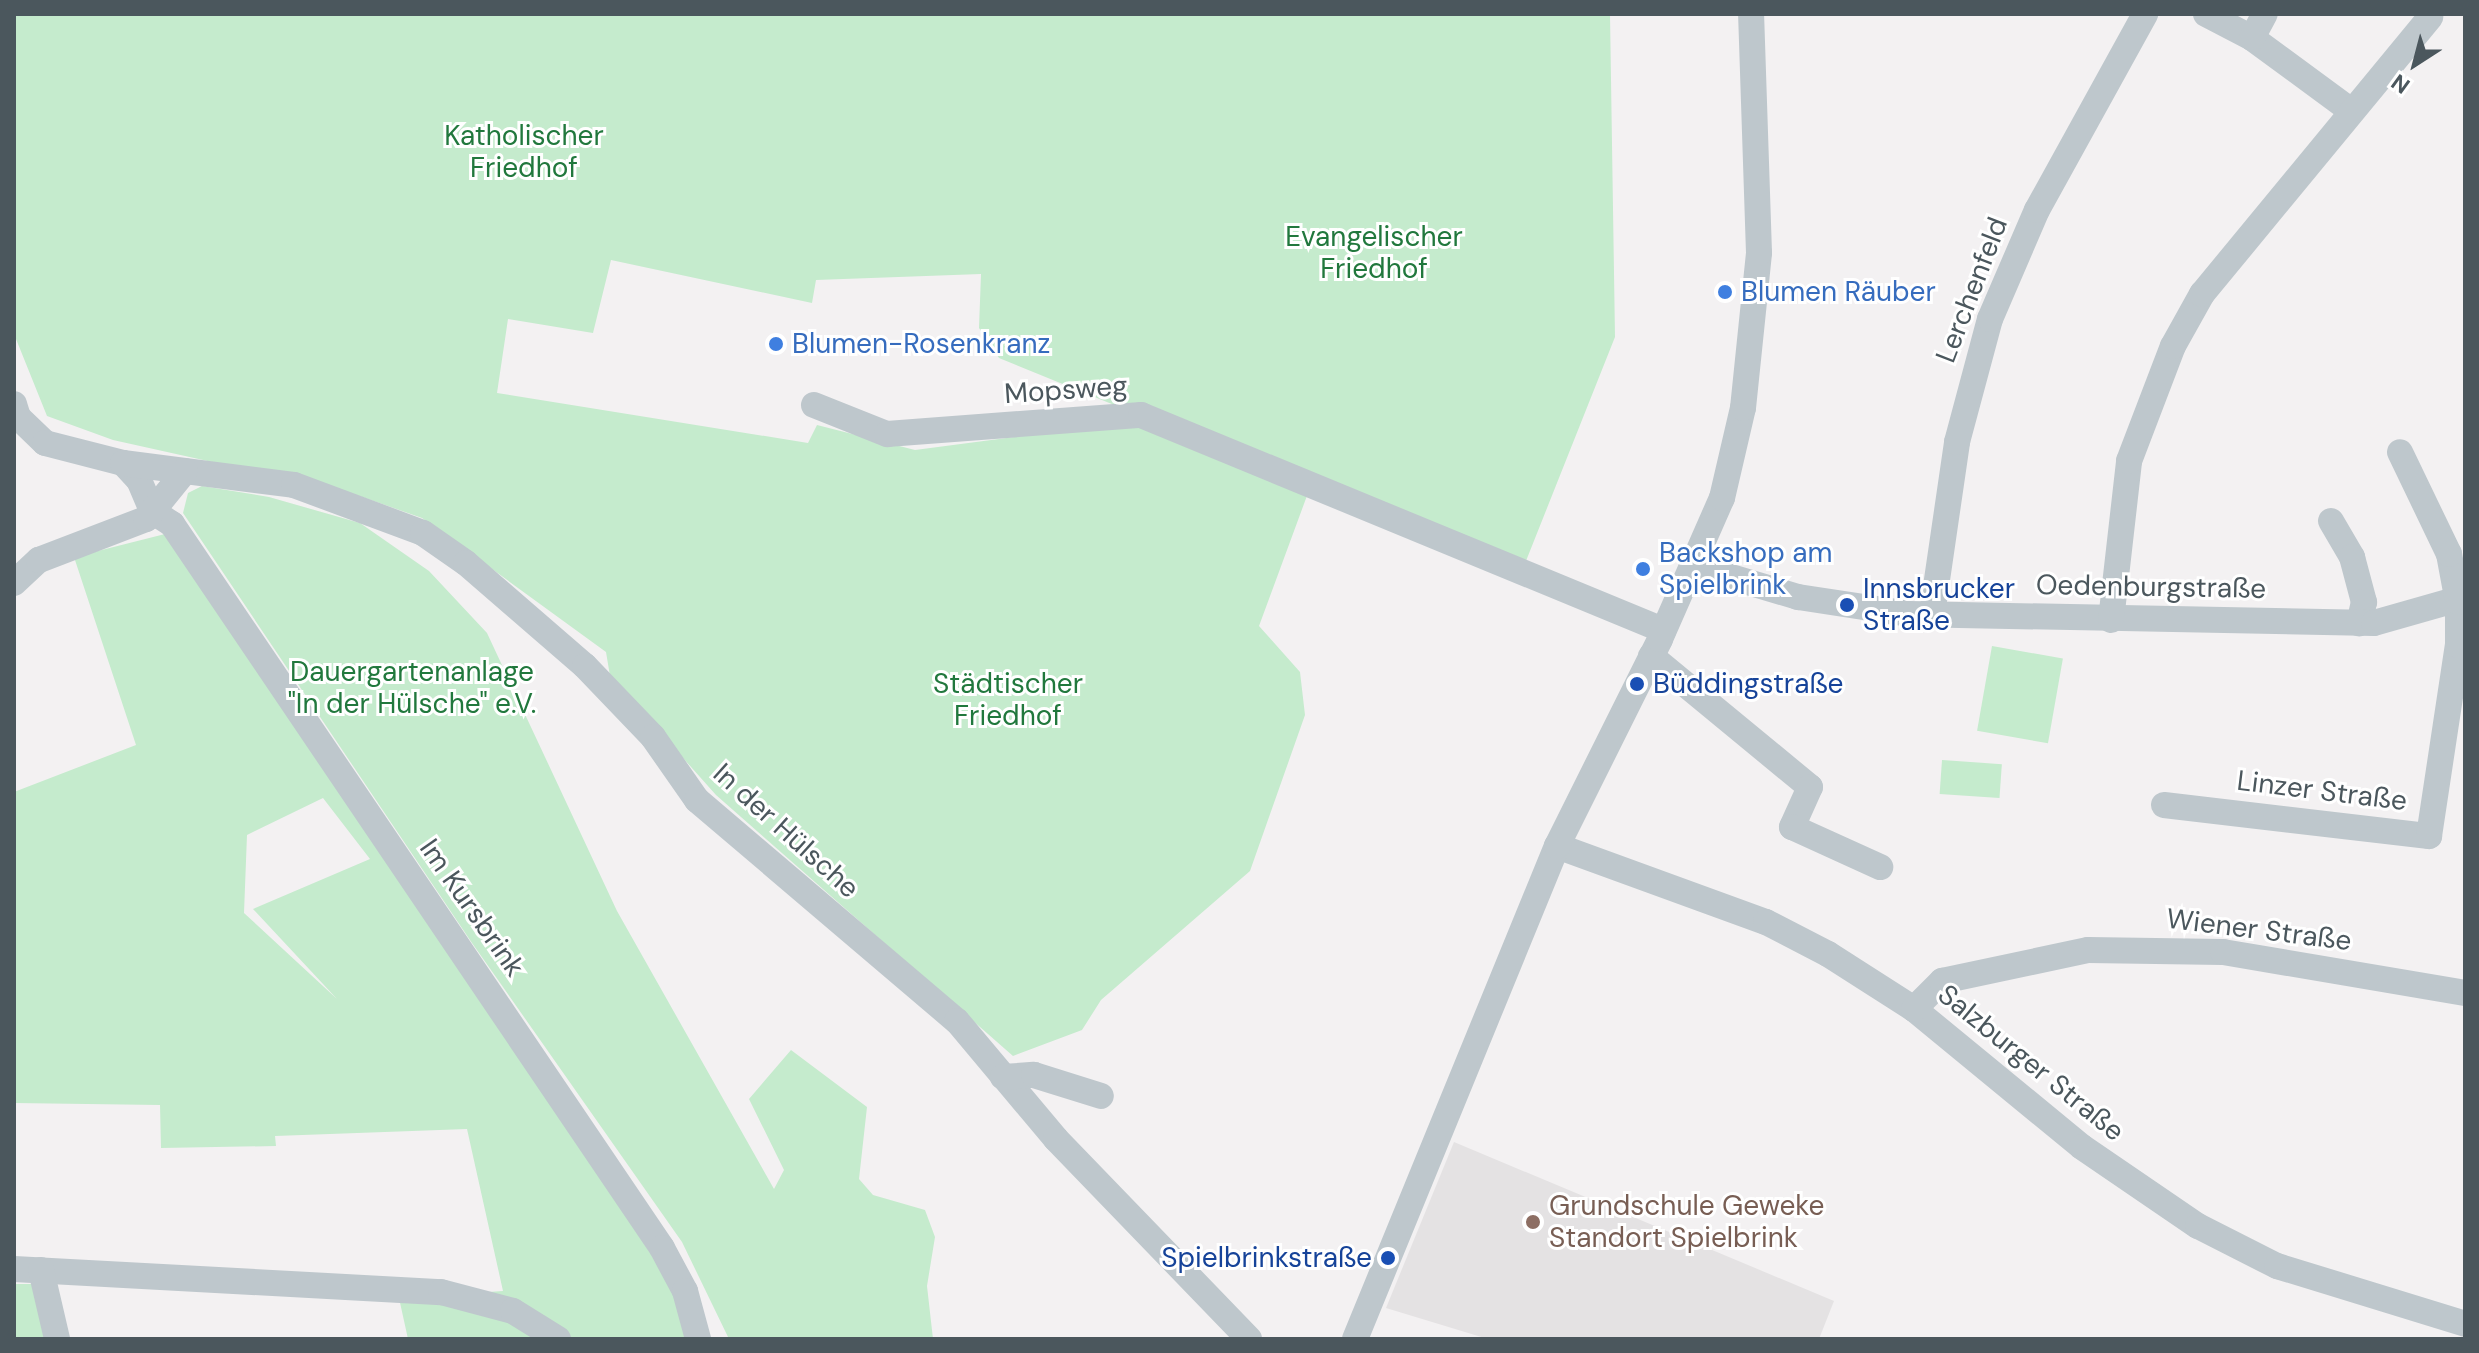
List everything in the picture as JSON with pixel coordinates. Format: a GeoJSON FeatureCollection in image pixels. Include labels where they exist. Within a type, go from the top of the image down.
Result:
{"type":"FeatureCollection","features":[{"type":"Feature","properties":{"kind":"street"},"geometry":{"type":"LineString","coordinates":[[1355,1339],[1557,846],[1694,566],[1722,498],[1748,361],[1759,253],[1751,14]]}},
{"type":"Feature","properties":{"kind":"street","name":"Lerchenfeld"},"geometry":{"type":"LineString","coordinates":[[1932,614],[1957,442],[1990,319],[2037,210],[2145,14]]}},
{"type":"Feature","properties":{"kind":"street"},"geometry":{"type":"LineString","coordinates":[[2206,14],[2252,38],[2350,110]]}},
{"type":"Feature","properties":{"kind":"street"},"geometry":{"type":"LineString","coordinates":[[2252,38],[2265,14]]}},
{"type":"Feature","properties":{"kind":"street"},"geometry":{"type":"LineString","coordinates":[[2111,620],[2129,461],[2173,346],[2202,294],[2350,110],[2430,17]]}},
{"type":"Feature","properties":{"kind":"street","name":"In der Hülsche"},"geometry":{"type":"LineString","coordinates":[[14,404],[18,417],[45,443],[123,463],[294,485],[423,533],[466,563],[585,666],[653,737],[697,800],[957,1021],[1003,1077],[1249,1339]]}},
{"type":"Feature","properties":{"kind":"street","name":"Mopsweg"},"geometry":{"type":"LineString","coordinates":[[814,405],[887,434],[1141,415],[1316,484],[1663,630]]}},
{"type":"Feature","properties":{"kind":"street"},"geometry":{"type":"LineString","coordinates":[[2400,452],[2449,554],[2461,600]]}},
{"type":"Feature","properties":{"kind":"street"},"geometry":{"type":"LineString","coordinates":[[123,463],[139,480],[162,518]]}},
{"type":"Feature","properties":{"kind":"street"},"geometry":{"type":"LineString","coordinates":[[14,583],[39,560],[162,518],[185,471]]}},
{"type":"Feature","properties":{"kind":"street","name":"Im Kursbrink"},"geometry":{"type":"LineString","coordinates":[[162,518],[662,1248],[685,1291],[698,1339]]}},
{"type":"Feature","properties":{"kind":"street"},"geometry":{"type":"LineString","coordinates":[[2331,521],[2352,557],[2364,602],[2359,623]]}},
{"type":"Feature","properties":{"kind":"street","name":"Oedenburgstraße"},"geometry":{"type":"LineString","coordinates":[[1694,566],[1798,597],[1932,614],[2359,623],[2397,619],[2461,600]]}},
{"type":"Feature","properties":{"kind":"street","name":"Linzer Straße"},"geometry":{"type":"LineString","coordinates":[[2164,805],[2429,836],[2458,645],[2461,600]]}},
{"type":"Feature","properties":{"kind":"street"},"geometry":{"type":"LineString","coordinates":[[1651,656],[1810,787],[1792,827],[1880,867]]}},
{"type":"Feature","properties":{"kind":"street","name":"Salzburger Straße"},"geometry":{"type":"LineString","coordinates":[[1557,846],[1766,922],[1828,954],[1914,1009],[2082,1147],[2198,1226],[2277,1266],[2465,1324]]}},
{"type":"Feature","properties":{"kind":"street","name":"Wiener Straße"},"geometry":{"type":"LineString","coordinates":[[1914,1009],[1942,981],[2088,950],[2223,952],[2465,993]]}},
{"type":"Feature","properties":{"kind":"street"},"geometry":{"type":"LineString","coordinates":[[1003,1077],[1034,1075],[1101,1096]]}},
{"type":"Feature","properties":{"kind":"street"},"geometry":{"type":"LineString","coordinates":[[14,1269],[441,1292],[513,1311],[558,1339]]}},
{"type":"Feature","properties":{"kind":"street"},"geometry":{"type":"LineString","coordinates":[[41,1270],[57,1339]]}},
{"type":"Feature","properties":{"kind":"shaded area","name":"Grundschule Geweke Standort Spielbrink"},"geometry":{"type":"Polygon","coordinates":[[[1454,1142],[1834,1301],[1819,1339],[1488,1339],[1386,1308],[1454,1142]]]}},
{"type":"Feature","properties":{"kind":"green space"},"geometry":{"type":"Polygon","coordinates":[[[14,14],[1610,14],[1615,337],[1522,571],[999,358],[979,328],[981,274],[816,280],[812,303],[611,260],[593,333],[508,319],[497,393],[808,443],[817,425],[915,450],[1137,421],[1308,493],[1259,626],[1300,672],[1305,715],[1250,871],[1101,1000],[1082,1030],[1013,1056],[716,795],[610,676],[606,652],[422,518],[351,493],[113,440],[47,416],[14,334],[14,14]]]}},
{"type":"Feature","properties":{"kind":"green space","name":"Dauergartenanlage \"In der Hülsche\" e.V."},"geometry":{"type":"Polygon","coordinates":[[[202,486],[269,497],[360,523],[429,571],[487,633],[617,911],[774,1189],[784,1170],[749,1099],[791,1050],[867,1107],[859,1179],[873,1195],[925,1210],[935,1237],[927,1286],[933,1339],[729,1339],[682,1242],[472,943],[183,513],[188,493],[202,486]]]}},
{"type":"Feature","properties":{"kind":"green space"},"geometry":{"type":"Polygon","coordinates":[[[169,533],[480,981],[679,1299],[690,1339],[408,1339],[399,1298],[503,1291],[467,1129],[275,1136],[276,1146],[161,1148],[160,1105],[14,1103],[14,792],[136,745],[74,557],[169,533]],[[323,798],[247,835],[244,913],[337,999],[253,909],[370,859],[323,798]]]}},
{"type":"Feature","properties":{"kind":"green space"},"geometry":{"type":"Polygon","coordinates":[[[1992,646],[2063,659],[2048,743],[1977,731],[1992,646]]]}},
{"type":"Feature","properties":{"kind":"green space"},"geometry":{"type":"Polygon","coordinates":[[[1942,760],[2002,764],[1999,798],[1940,794],[1942,760]]]}},
{"type":"Feature","properties":{"kind":"green space"},"geometry":{"type":"Polygon","coordinates":[[[14,1284],[32,1284],[46,1339],[14,1339],[14,1284]]]}},
{"type":"Feature","properties":{"kind":"place","name":"Blumen Räuber"},"geometry":{"type":"Point","coordinates":[1725,292]}},
{"type":"Feature","properties":{"kind":"place","name":"Blumen-Rosenkranz"},"geometry":{"type":"Point","coordinates":[776,344]}},
{"type":"Feature","properties":{"kind":"place","name":"Backshop am Spielbrink"},"geometry":{"type":"Point","coordinates":[1643,569]}},
{"type":"Feature","properties":{"kind":"place","name":"Innsbrucker Straße"},"geometry":{"type":"Point","coordinates":[1847,605]}},
{"type":"Feature","properties":{"kind":"place","name":"Büddingstraße"},"geometry":{"type":"Point","coordinates":[1637,684]}},
{"type":"Feature","properties":{"kind":"place","name":"Grundschule Geweke Standort Spielbrink"},"geometry":{"type":"Point","coordinates":[1533,1222]}},
{"type":"Feature","properties":{"kind":"place","name":"Spielbrinkstraße"},"geometry":{"type":"Point","coordinates":[1388,1258]}},
{"type":"Feature","properties":{"kind":"park label","name":"Katholischer Friedhof"},"geometry":{"type":"Point","coordinates":[524,152]}},
{"type":"Feature","properties":{"kind":"park label","name":"Evangelischer Friedhof"},"geometry":{"type":"Point","coordinates":[1374,253]}},
{"type":"Feature","properties":{"kind":"park label","name":"Städtischer Friedhof"},"geometry":{"type":"Point","coordinates":[1008,700]}}]}
